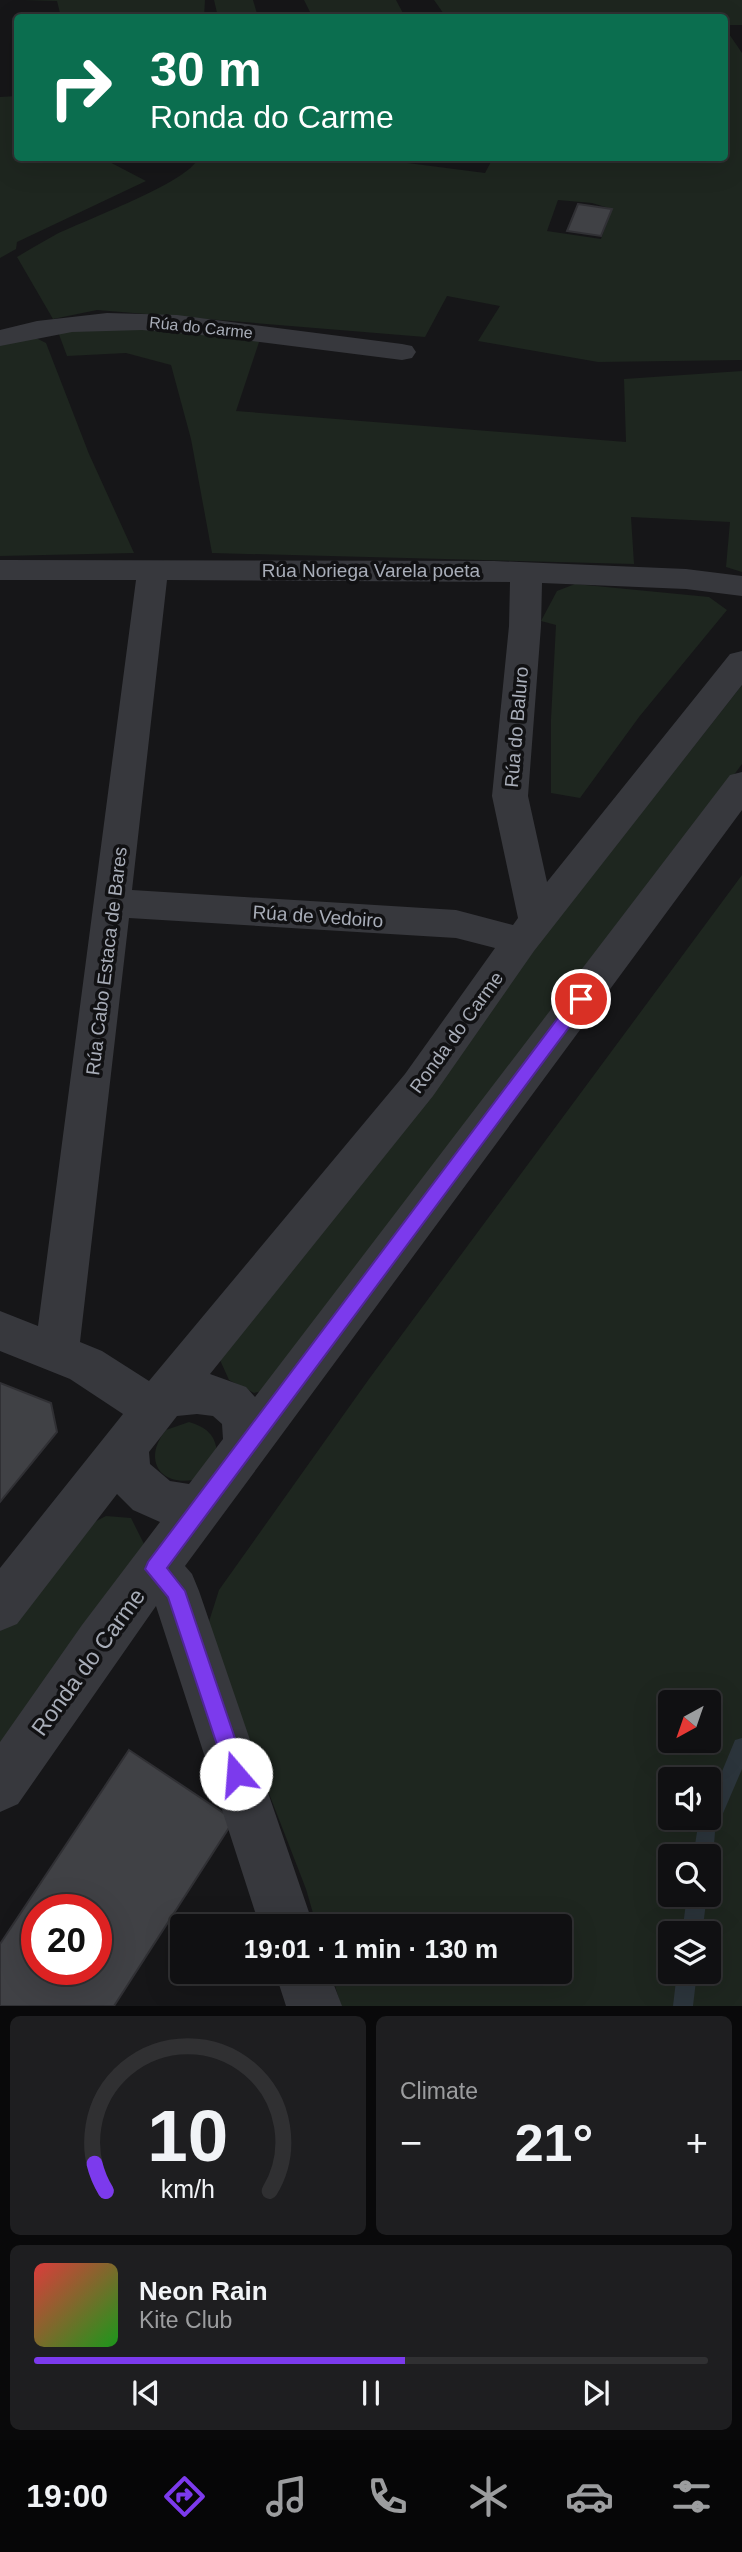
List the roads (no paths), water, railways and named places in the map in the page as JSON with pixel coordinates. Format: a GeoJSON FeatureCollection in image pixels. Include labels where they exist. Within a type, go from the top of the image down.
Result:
{"type":"FeatureCollection","features":[{"type":"Feature","properties":{"kind":"street","name":"Rúa do Carme"},"geometry":{"type":"LineString","coordinates":[[0,338],[43,326],[102,320],[142,320],[402,352]]}},
{"type":"Feature","properties":{"kind":"street","name":"Rúa Noriega Varela poeta"},"geometry":{"type":"LineString","coordinates":[[0,569],[526,572],[686,579],[742,586]]}},
{"type":"Feature","properties":{"kind":"street","name":"Rúa Cabo Estaca de Bares"},"geometry":{"type":"LineString","coordinates":[[57,1352],[153,570]]}},
{"type":"Feature","properties":{"kind":"street","name":"Rúa do Baluro"},"geometry":{"type":"LineString","coordinates":[[526,572],[525,626],[510,796],[529,932]]}},
{"type":"Feature","properties":{"kind":"street","name":"Ronda do Carme"},"geometry":{"type":"LineString","coordinates":[[0,1607],[159,1403],[419,1085],[529,932],[742,662]]}},
{"type":"Feature","properties":{"kind":"street","name":"Ronda do Carme"},"geometry":{"type":"LineString","coordinates":[[0,1786],[99,1642],[742,784]]}},
{"type":"Feature","properties":{"kind":"street","name":"Rúa de Vedoiro"},"geometry":{"type":"LineString","coordinates":[[114,903],[456,924],[529,932]]}},
{"type":"Feature","properties":{"kind":"street"},"geometry":{"type":"LineString","coordinates":[[0,1331],[86,1365],[159,1403],[190,1392],[206,1393],[233,1405],[243,1417],[247,1447]]}},
{"type":"Feature","properties":{"kind":"street"},"geometry":{"type":"LineString","coordinates":[[125,1446],[128,1469],[141,1488],[167,1505],[184,1508],[203,1506]]}},
{"type":"Feature","properties":{"kind":"street"},"geometry":{"type":"LineString","coordinates":[[155,1569],[176,1591],[283,1914]]}},
{"type":"Feature","properties":{"kind":"street"},"geometry":{"type":"LineString","coordinates":[[306,1984],[314,2006]]}},
{"type":"Feature","properties":{"kind":"waterway"},"geometry":{"type":"LineString","coordinates":[[705,1844],[706,1832],[742,1747]]}},
{"type":"Feature","properties":{"kind":"waterway"},"geometry":{"type":"LineString","coordinates":[[694,1921],[695,1907]]}},
{"type":"Feature","properties":{"kind":"waterway"},"geometry":{"type":"LineString","coordinates":[[683,2006],[686,1984]]}}]}
